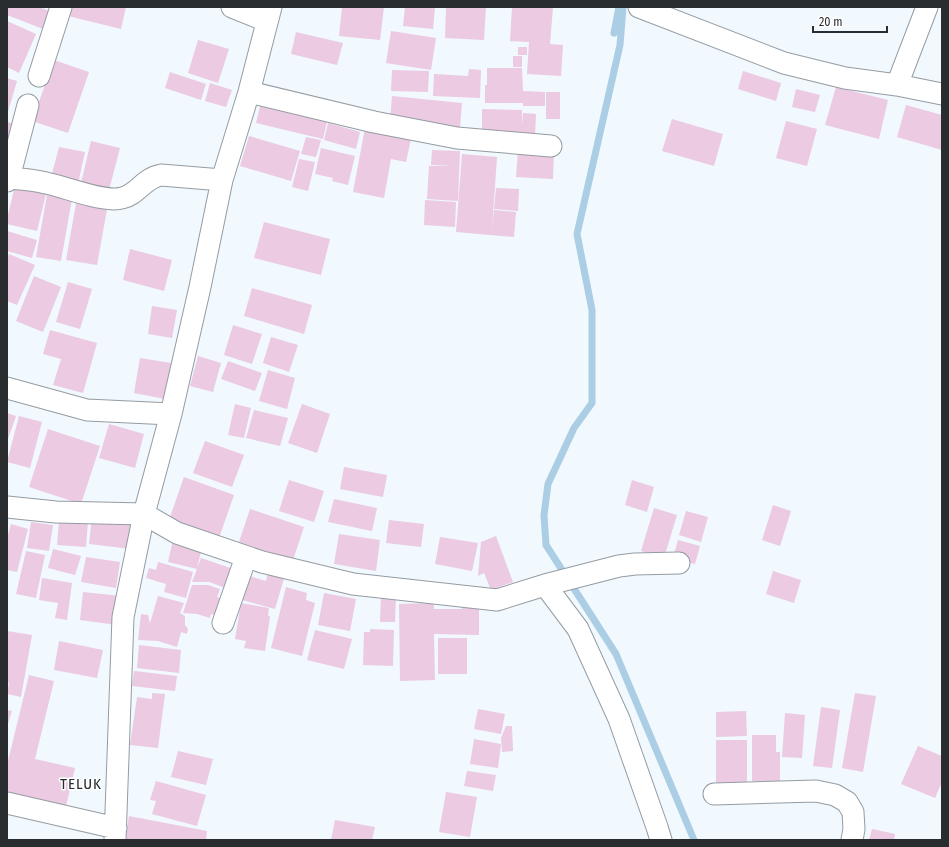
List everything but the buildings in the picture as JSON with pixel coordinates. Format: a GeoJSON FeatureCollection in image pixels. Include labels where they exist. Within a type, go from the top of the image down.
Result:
{"type":"FeatureCollection","features":[{"type":"Feature","properties":{"kind":"street"},"geometry":{"type":"LineString","coordinates":[[39,76],[61,7]]}},
{"type":"Feature","properties":{"kind":"street"},"geometry":{"type":"LineString","coordinates":[[7,803],[115,834],[123,617],[144,514],[171,414],[222,180],[249,92],[269,14],[232,7]]}},
{"type":"Feature","properties":{"kind":"street"},"geometry":{"type":"LineString","coordinates":[[639,7],[784,62],[846,78],[897,85],[942,94]]}},
{"type":"Feature","properties":{"kind":"street"},"geometry":{"type":"LineString","coordinates":[[897,85],[927,7]]}},
{"type":"Feature","properties":{"kind":"street"},"geometry":{"type":"LineString","coordinates":[[249,92],[374,122],[457,138],[552,146]]}},
{"type":"Feature","properties":{"kind":"street"},"geometry":{"type":"LineString","coordinates":[[28,105],[8,179],[46,183],[110,200],[130,195],[154,176],[161,175],[222,180]]}},
{"type":"Feature","properties":{"kind":"street"},"geometry":{"type":"LineString","coordinates":[[7,388],[87,410],[171,414]]}},
{"type":"Feature","properties":{"kind":"street"},"geometry":{"type":"LineString","coordinates":[[7,507],[56,512],[144,514],[177,533],[262,562],[353,584],[497,600],[551,584],[635,564],[679,563]]}},
{"type":"Feature","properties":{"kind":"street"},"geometry":{"type":"LineString","coordinates":[[223,623],[246,557]]}},
{"type":"Feature","properties":{"kind":"street"},"geometry":{"type":"LineString","coordinates":[[551,584],[578,630],[619,719],[661,840]]}},
{"type":"Feature","properties":{"kind":"street"},"geometry":{"type":"LineString","coordinates":[[714,794],[816,790],[835,795],[847,802],[853,812],[854,829],[852,840]]}},
{"type":"Feature","properties":{"kind":"waterway"},"geometry":{"type":"LineString","coordinates":[[614,33],[619,7]]}},
{"type":"Feature","properties":{"kind":"waterway"},"geometry":{"type":"LineString","coordinates":[[623,7],[620,45],[577,234],[592,310],[592,403],[574,428],[548,484],[544,515],[546,545],[616,654],[694,840]]}},
{"type":"Feature","properties":{"kind":"district","name":"TELUK"},"geometry":{"type":"Point","coordinates":[81,784]}}]}
